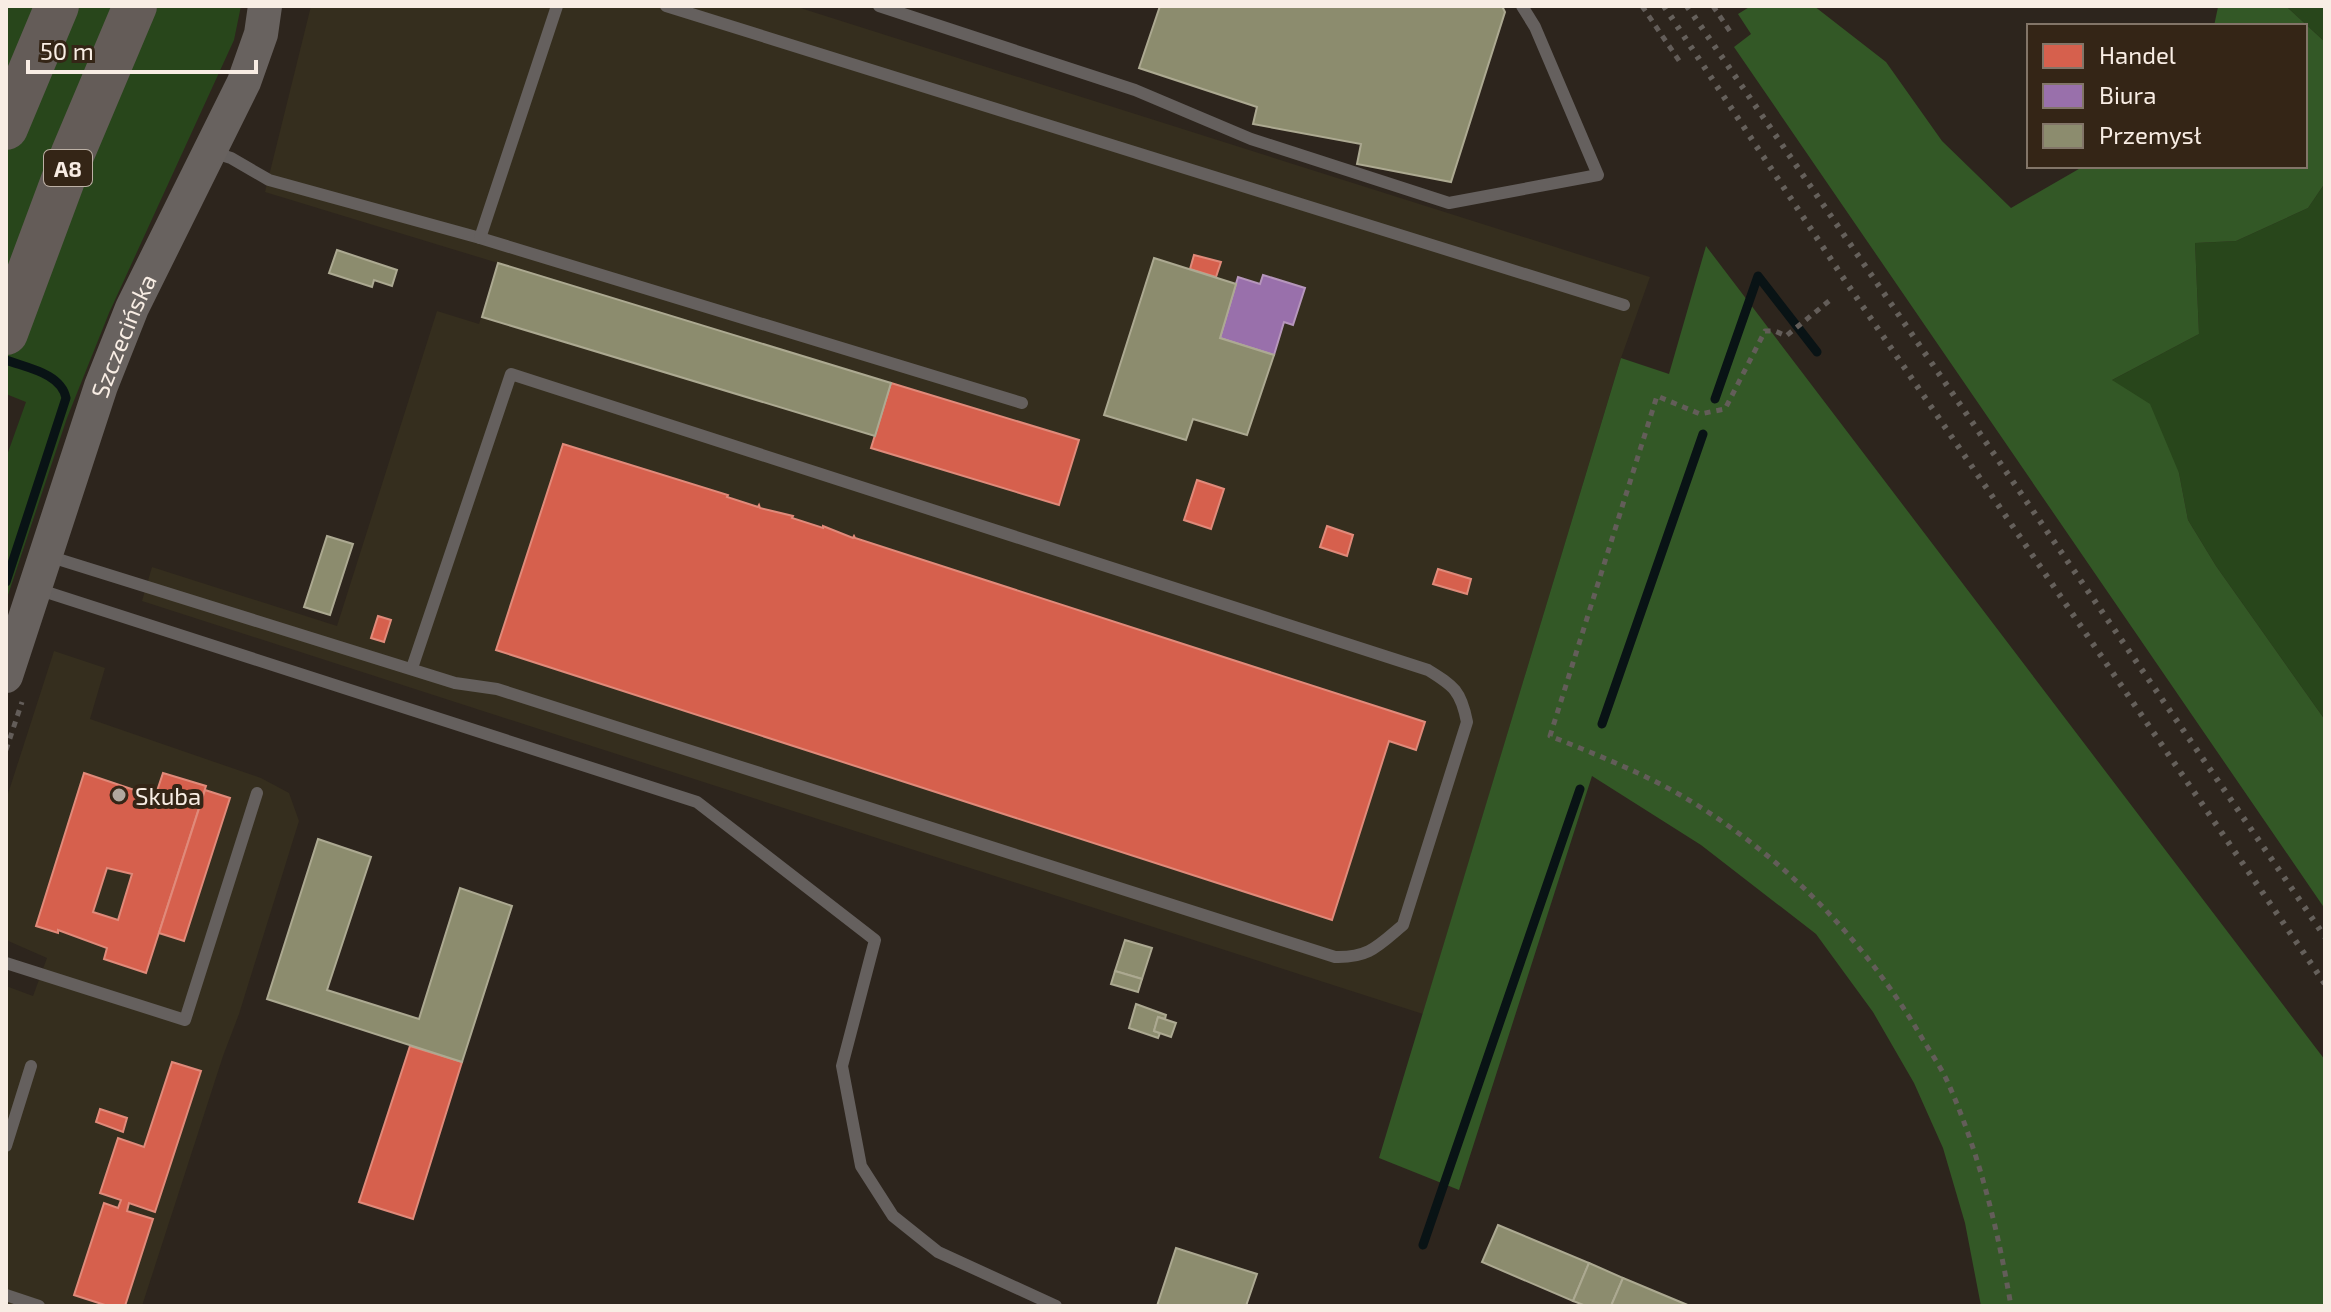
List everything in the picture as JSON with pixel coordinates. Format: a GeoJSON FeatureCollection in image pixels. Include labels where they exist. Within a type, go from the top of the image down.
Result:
{"type":"FeatureCollection","features":[{"type":"Feature","properties":{"kind":"highway"},"geometry":{"type":"LineString","coordinates":[[6,128],[57,6]]}},
{"type":"Feature","properties":{"kind":"highway","name":"A8"},"geometry":{"type":"LineString","coordinates":[[6,333],[73,153],[135,6]]}},
{"type":"Feature","properties":{"kind":"street","name":"Szczecińska"},"geometry":{"type":"LineString","coordinates":[[6,676],[101,386],[132,308],[244,82],[261,34],[265,6]]}},
{"type":"Feature","properties":{"kind":"lane"},"geometry":{"type":"LineString","coordinates":[[480,238],[557,6]]}},
{"type":"Feature","properties":{"kind":"lane"},"geometry":{"type":"LineString","coordinates":[[666,6],[1624,305]]}},
{"type":"Feature","properties":{"kind":"lane"},"geometry":{"type":"LineString","coordinates":[[879,6],[1135,90],[1251,139],[1449,203],[1598,175],[1535,27],[1522,6]]}},
{"type":"Feature","properties":{"kind":"lane"},"geometry":{"type":"LineString","coordinates":[[209,151],[231,158],[269,180],[480,238],[1022,403]]}},
{"type":"Feature","properties":{"kind":"lane"},"geometry":{"type":"LineString","coordinates":[[45,555],[455,683],[497,689],[1335,957],[1358,958],[1403,925],[1467,722],[1463,702],[1454,686],[1428,670],[511,374],[412,668]]}},
{"type":"Feature","properties":{"kind":"lane"},"geometry":{"type":"LineString","coordinates":[[34,588],[697,802],[875,940],[842,1066],[861,1166],[893,1216],[938,1252],[1056,1306]]}},
{"type":"Feature","properties":{"kind":"lane"},"geometry":{"type":"LineString","coordinates":[[6,963],[185,1020],[257,793]]}},
{"type":"Feature","properties":{"kind":"lane"},"geometry":{"type":"LineString","coordinates":[[6,1146],[31,1066]]}},
{"type":"Feature","properties":{"kind":"lane"},"geometry":{"type":"LineString","coordinates":[[6,1295],[39,1306]]}},
{"type":"Feature","properties":{"kind":"path"},"geometry":{"type":"LineString","coordinates":[[1642,6],[1682,65]]}},
{"type":"Feature","properties":{"kind":"path"},"geometry":{"type":"LineString","coordinates":[[1713,6],[1731,33]]}},
{"type":"Feature","properties":{"kind":"path"},"geometry":{"type":"LineString","coordinates":[[1829,301],[1786,336],[1765,331],[1725,409],[1700,414],[1657,396],[1550,736],[1618,763],[1697,805],[1774,860],[1849,934],[1899,999],[1948,1082],[1975,1152],[2000,1237],[2011,1306]]}},
{"type":"Feature","properties":{"kind":"shaded area"},"geometry":{"type":"Polygon","coordinates":[[[311,6],[794,6],[1650,277],[1621,358],[1423,1014],[142,601],[152,567],[337,626],[437,311],[479,324],[498,263],[265,192],[311,6]]]}},
{"type":"Feature","properties":{"kind":"shaded area"},"geometry":{"type":"Polygon","coordinates":[[[54,651],[105,668],[90,719],[261,778],[289,793],[299,821],[142,1306],[6,1306],[6,986],[33,996],[47,958],[6,940],[6,800],[54,651]]]}},
{"type":"Feature","properties":{"kind":"green space"},"geometry":{"type":"Polygon","coordinates":[[[6,6],[241,6],[234,40],[109,313],[67,418],[6,601],[6,458],[26,402],[6,394],[6,6]]]}},
{"type":"Feature","properties":{"kind":"green space"},"geometry":{"type":"Polygon","coordinates":[[[1751,6],[1814,6],[1886,62],[1942,141],[2011,208],[2081,168],[2307,168],[2307,25],[2325,42],[2325,183],[2308,208],[2236,241],[2195,243],[2199,334],[2112,380],[2150,404],[2179,473],[2188,520],[2216,566],[2325,720],[2325,909],[1734,47],[1751,34],[1738,14],[1751,6]]]}},
{"type":"Feature","properties":{"kind":"green space"},"geometry":{"type":"Polygon","coordinates":[[[2277,6],[2325,6],[2325,42],[2307,24],[2288,8],[2277,6]]]}},
{"type":"Feature","properties":{"kind":"green space"},"geometry":{"type":"Polygon","coordinates":[[[2218,7],[2288,8],[2305,24],[2214,24],[2218,7]]]}},
{"type":"Feature","properties":{"kind":"green space"},"geometry":{"type":"Polygon","coordinates":[[[2325,183],[2325,720],[2216,566],[2188,520],[2179,473],[2112,380],[2199,334],[2195,243],[2236,241],[2308,208],[2325,183]]]}},
{"type":"Feature","properties":{"kind":"green space"},"geometry":{"type":"Polygon","coordinates":[[[1706,246],[2325,1060],[2325,1306],[1981,1306],[1965,1223],[1943,1148],[1914,1083],[1873,1012],[1816,934],[1701,845],[1592,776],[1459,1190],[1379,1158],[1621,358],[1669,374],[1706,246]]]}},
{"type":"Feature","properties":{"kind":"building: Handel"},"geometry":{"type":"Polygon","coordinates":[[[1194,255],[1221,262],[1216,277],[1190,269],[1194,255]]]}},
{"type":"Feature","properties":{"kind":"building: Handel"},"geometry":{"type":"Polygon","coordinates":[[[891,383],[1079,440],[1059,505],[871,448],[891,383]]]}},
{"type":"Feature","properties":{"kind":"building: Handel"},"geometry":{"type":"Polygon","coordinates":[[[563,444],[1425,722],[1416,750],[1389,741],[1332,920],[496,650],[563,444]]]}},
{"type":"Feature","properties":{"kind":"building: Handel"},"geometry":{"type":"Polygon","coordinates":[[[1197,480],[1224,489],[1211,529],[1184,520],[1197,480]]]}},
{"type":"Feature","properties":{"kind":"building: Handel"},"geometry":{"type":"Polygon","coordinates":[[[1327,526],[1353,535],[1347,556],[1320,547],[1327,526]]]}},
{"type":"Feature","properties":{"kind":"building: Handel"},"geometry":{"type":"Polygon","coordinates":[[[1438,569],[1471,579],[1467,594],[1433,584],[1438,569]]]}},
{"type":"Feature","properties":{"kind":"building: Handel"},"geometry":{"type":"Polygon","coordinates":[[[378,616],[391,620],[384,642],[371,638],[378,616]]]}},
{"type":"Feature","properties":{"kind":"building: Handel"},"geometry":{"type":"Polygon","coordinates":[[[84,773],[155,797],[163,773],[206,786],[146,973],[104,959],[107,948],[58,930],[58,933],[36,926],[84,773]],[[107,868],[93,912],[118,920],[132,874],[107,868]]]}},
{"type":"Feature","properties":{"kind":"building: Handel"},"geometry":{"type":"Polygon","coordinates":[[[205,790],[230,798],[184,941],[159,933],[205,790]]]}},
{"type":"Feature","properties":{"kind":"building: Handel"},"geometry":{"type":"Polygon","coordinates":[[[410,1046],[462,1062],[413,1219],[359,1202],[410,1046]]]}},
{"type":"Feature","properties":{"kind":"building: Handel"},"geometry":{"type":"Polygon","coordinates":[[[172,1062],[201,1071],[155,1212],[129,1203],[127,1211],[153,1219],[125,1306],[108,1306],[74,1295],[104,1203],[118,1208],[121,1200],[100,1193],[118,1138],[144,1147],[172,1062]]]}},
{"type":"Feature","properties":{"kind":"building: Handel"},"geometry":{"type":"Polygon","coordinates":[[[100,1109],[127,1118],[123,1132],[96,1122],[100,1109]]]}},
{"type":"Feature","properties":{"kind":"building: Biura"},"geometry":{"type":"Polygon","coordinates":[[[1263,275],[1305,288],[1293,325],[1284,322],[1274,355],[1220,338],[1238,277],[1260,284],[1263,275]]]}},
{"type":"Feature","properties":{"kind":"building: Przemysł"},"geometry":{"type":"Polygon","coordinates":[[[1160,6],[1502,6],[1505,12],[1451,182],[1357,164],[1361,144],[1253,124],[1257,107],[1139,68],[1160,6]]]}},
{"type":"Feature","properties":{"kind":"building: Przemysł"},"geometry":{"type":"Polygon","coordinates":[[[337,250],[397,270],[392,286],[374,280],[372,287],[329,273],[337,250]]]}},
{"type":"Feature","properties":{"kind":"building: Przemysł"},"geometry":{"type":"Polygon","coordinates":[[[1154,258],[1236,284],[1220,338],[1274,355],[1247,435],[1193,419],[1186,440],[1104,415],[1154,258]]]}},
{"type":"Feature","properties":{"kind":"building: Przemysł"},"geometry":{"type":"Polygon","coordinates":[[[498,263],[891,383],[875,436],[482,317],[498,263]]]}},
{"type":"Feature","properties":{"kind":"building: Przemysł"},"geometry":{"type":"Polygon","coordinates":[[[327,536],[353,544],[330,615],[304,607],[327,536]]]}},
{"type":"Feature","properties":{"kind":"building: Przemysł"},"geometry":{"type":"Polygon","coordinates":[[[318,839],[371,857],[327,990],[419,1019],[460,888],[512,906],[462,1062],[267,999],[318,839]]]}},
{"type":"Feature","properties":{"kind":"building: Przemysł"},"geometry":{"type":"Polygon","coordinates":[[[1125,940],[1152,948],[1142,979],[1115,971],[1125,940]]]}},
{"type":"Feature","properties":{"kind":"building: Przemysł"},"geometry":{"type":"Polygon","coordinates":[[[1115,971],[1142,979],[1138,992],[1111,984],[1115,971]]]}},
{"type":"Feature","properties":{"kind":"building: Przemysł"},"geometry":{"type":"Polygon","coordinates":[[[1136,1004],[1166,1015],[1165,1019],[1158,1017],[1154,1031],[1160,1033],[1158,1038],[1129,1028],[1136,1004]]]}},
{"type":"Feature","properties":{"kind":"building: Przemysł"},"geometry":{"type":"Polygon","coordinates":[[[1158,1017],[1176,1023],[1171,1037],[1154,1031],[1158,1017]]]}},
{"type":"Feature","properties":{"kind":"building: Przemysł"},"geometry":{"type":"Polygon","coordinates":[[[1498,1225],[1589,1263],[1573,1301],[1482,1262],[1498,1225]]]}},
{"type":"Feature","properties":{"kind":"building: Przemysł"},"geometry":{"type":"Polygon","coordinates":[[[1176,1248],[1257,1274],[1246,1306],[1157,1306],[1176,1248]]]}},
{"type":"Feature","properties":{"kind":"building: Przemysł"},"geometry":{"type":"Polygon","coordinates":[[[1589,1263],[1623,1278],[1611,1306],[1586,1306],[1573,1301],[1589,1263]]]}},
{"type":"Feature","properties":{"kind":"building: Przemysł"},"geometry":{"type":"Polygon","coordinates":[[[1623,1278],[1690,1306],[1611,1306],[1623,1278]]]}},
{"type":"Feature","properties":{"kind":"waterway"},"geometry":{"type":"LineString","coordinates":[[1715,399],[1758,276],[1817,352]]}},
{"type":"Feature","properties":{"kind":"waterway"},"geometry":{"type":"LineString","coordinates":[[6,360],[50,377],[63,390],[66,398],[6,582]]}},
{"type":"Feature","properties":{"kind":"waterway"},"geometry":{"type":"LineString","coordinates":[[1602,724],[1703,434]]}},
{"type":"Feature","properties":{"kind":"waterway"},"geometry":{"type":"LineString","coordinates":[[1423,1245],[1580,789]]}},
{"type":"Feature","properties":{"kind":"railway"},"geometry":{"type":"LineString","coordinates":[[1664,6],[1844,279],[2325,984]]}},
{"type":"Feature","properties":{"kind":"railway"},"geometry":{"type":"LineString","coordinates":[[1687,6],[2325,937]]}},
{"type":"Feature","properties":{"kind":"place","name":"Skuba"},"geometry":{"type":"Point","coordinates":[119,795]}}]}
